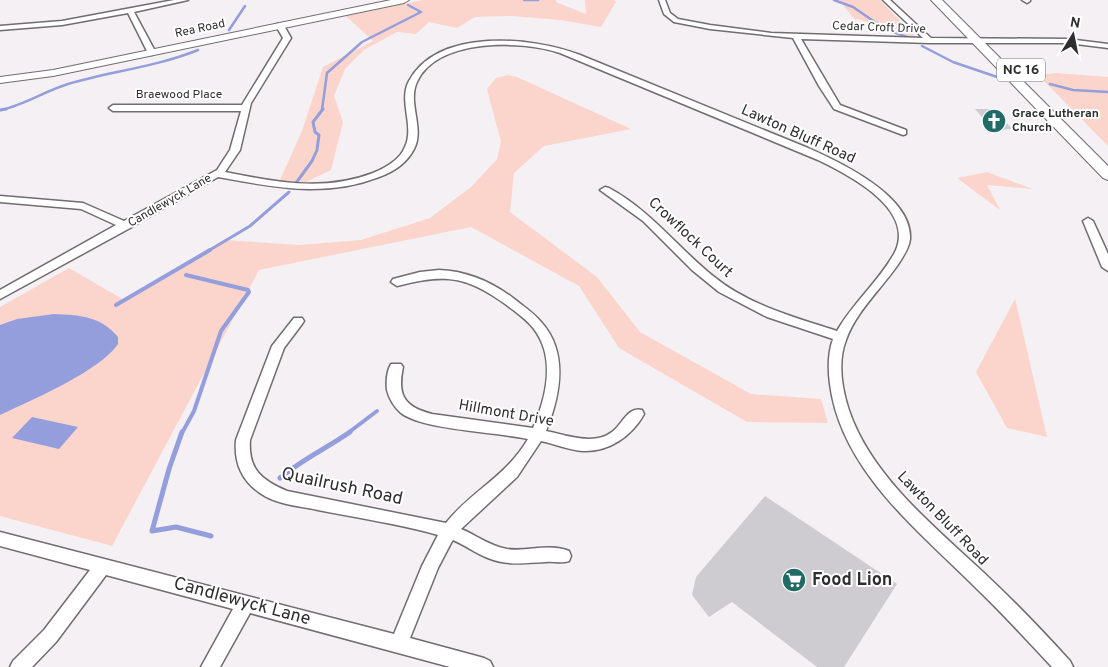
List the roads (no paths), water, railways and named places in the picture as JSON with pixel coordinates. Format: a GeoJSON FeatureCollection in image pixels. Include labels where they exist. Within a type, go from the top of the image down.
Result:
{"type":"FeatureCollection","features":[{"type":"Feature","properties":{"kind":"main road","name":"Rea Road"},"geometry":{"type":"LineString","coordinates":[[0,80],[53,73],[404,0]]}},
{"type":"Feature","properties":{"kind":"main road","name":"NC 16"},"geometry":{"type":"LineString","coordinates":[[936,0],[1108,175]]}},
{"type":"Feature","properties":{"kind":"main road","name":"NC 16"},"geometry":{"type":"LineString","coordinates":[[949,0],[993,41],[1108,156]]}},
{"type":"Feature","properties":{"kind":"street"},"geometry":{"type":"LineString","coordinates":[[0,28],[62,23],[185,0]]}},
{"type":"Feature","properties":{"kind":"street","name":"Cedar Croft Drive"},"geometry":{"type":"LineString","coordinates":[[662,0],[666,14],[676,21],[723,29],[796,37],[930,41],[1068,42],[1108,46]]}},
{"type":"Feature","properties":{"kind":"street"},"geometry":{"type":"LineString","coordinates":[[886,0],[930,41]]}},
{"type":"Feature","properties":{"kind":"street"},"geometry":{"type":"LineString","coordinates":[[130,10],[152,53]]}},
{"type":"Feature","properties":{"kind":"street","name":"Candlewyck Lane"},"geometry":{"type":"LineString","coordinates":[[0,295],[218,174],[235,150],[245,108],[254,89],[287,38],[280,26]]}},
{"type":"Feature","properties":{"kind":"street"},"geometry":{"type":"LineString","coordinates":[[796,37],[837,107],[903,132]]}},
{"type":"Feature","properties":{"kind":"street","name":"Lawton Bluff Road"},"geometry":{"type":"LineString","coordinates":[[218,174],[306,189],[331,187],[366,179],[397,163],[408,152],[412,141],[410,87],[419,72],[432,60],[451,52],[487,44],[523,43],[553,48],[807,152],[855,176],[884,198],[900,218],[904,228],[904,243],[900,252],[841,337],[836,368],[837,389],[843,412],[853,436],[868,462],[913,514],[1025,624],[1064,667]]}},
{"type":"Feature","properties":{"kind":"street","name":"Braewood Place"},"geometry":{"type":"LineString","coordinates":[[113,108],[245,108]]}},
{"type":"Feature","properties":{"kind":"street","name":"Crowflock Court"},"geometry":{"type":"LineString","coordinates":[[605,190],[635,208],[709,280],[729,294],[766,311],[841,337]]}},
{"type":"Feature","properties":{"kind":"street"},"geometry":{"type":"LineString","coordinates":[[0,199],[84,206],[126,226]]}},
{"type":"Feature","properties":{"kind":"street"},"geometry":{"type":"LineString","coordinates":[[1088,222],[1108,268]]}},
{"type":"Feature","properties":{"kind":"street"},"geometry":{"type":"LineString","coordinates":[[397,282],[437,273],[457,274],[494,290],[510,301],[539,327],[548,345],[553,362],[554,379],[548,407],[536,435],[519,465],[469,509],[450,531],[439,548],[400,643]]}},
{"type":"Feature","properties":{"kind":"street","name":"Quailrush Road"},"geometry":{"type":"LineString","coordinates":[[298,321],[278,346],[245,433],[242,454],[249,474],[266,489],[286,497],[418,522],[450,531],[491,552],[507,556],[525,557],[546,554],[563,556]]}},
{"type":"Feature","properties":{"kind":"street","name":"Hillmont Drive"},"geometry":{"type":"LineString","coordinates":[[396,366],[394,375],[396,399],[407,412],[418,417],[479,425],[576,444],[598,444],[622,433],[637,414]]}},
{"type":"Feature","properties":{"kind":"street","name":"Candlewyck Lane"},"geometry":{"type":"LineString","coordinates":[[0,539],[400,643],[484,667]]}},
{"type":"Feature","properties":{"kind":"street"},"geometry":{"type":"LineString","coordinates":[[19,667],[50,636],[103,566]]}},
{"type":"Feature","properties":{"kind":"street"},"geometry":{"type":"LineString","coordinates":[[210,667],[246,603]]}},
{"type":"Feature","properties":{"kind":"water"},"geometry":{"type":"Polygon","coordinates":[[[54,314],[81,316],[97,321],[118,337],[118,344],[96,365],[81,375],[46,394],[0,415],[0,325],[17,319],[54,314]]]}},
{"type":"Feature","properties":{"kind":"water"},"geometry":{"type":"Polygon","coordinates":[[[32,417],[78,427],[59,449],[12,438],[32,417]]]}},
{"type":"Feature","properties":{"kind":"waterway"},"geometry":{"type":"LineString","coordinates":[[524,0],[538,0]]}},
{"type":"Feature","properties":{"kind":"waterway"},"geometry":{"type":"LineString","coordinates":[[834,0],[853,7],[885,29],[907,37]]}},
{"type":"Feature","properties":{"kind":"waterway"},"geometry":{"type":"LineString","coordinates":[[322,110],[327,73],[362,42],[421,12],[408,5]]}},
{"type":"Feature","properties":{"kind":"waterway"},"geometry":{"type":"LineString","coordinates":[[229,30],[245,6]]}},
{"type":"Feature","properties":{"kind":"waterway"},"geometry":{"type":"LineString","coordinates":[[922,46],[953,62],[1000,78]]}},
{"type":"Feature","properties":{"kind":"waterway"},"geometry":{"type":"LineString","coordinates":[[2,110],[68,84],[166,61],[198,50]]}},
{"type":"Feature","properties":{"kind":"waterway"},"geometry":{"type":"LineString","coordinates":[[1050,84],[1073,90],[1108,92]]}},
{"type":"Feature","properties":{"kind":"waterway"},"geometry":{"type":"LineString","coordinates":[[296,183],[312,161],[317,150],[319,135],[315,132],[313,122],[323,109]]}},
{"type":"Feature","properties":{"kind":"waterway"},"geometry":{"type":"LineString","coordinates":[[208,251],[250,226],[289,192]]}},
{"type":"Feature","properties":{"kind":"waterway"},"geometry":{"type":"LineString","coordinates":[[116,305],[210,250]]}},
{"type":"Feature","properties":{"kind":"waterway"},"geometry":{"type":"LineString","coordinates":[[182,433],[194,411],[221,331],[249,292],[248,290],[186,275]]}},
{"type":"Feature","properties":{"kind":"waterway"},"geometry":{"type":"LineString","coordinates":[[348,433],[377,411]]}},
{"type":"Feature","properties":{"kind":"waterway"},"geometry":{"type":"LineString","coordinates":[[182,432],[169,469],[152,531],[176,527],[211,536]]}},
{"type":"Feature","properties":{"kind":"waterway"},"geometry":{"type":"LineString","coordinates":[[280,478],[297,465],[350,432]]}},
{"type":"Feature","properties":{"kind":"place","name":"Grace Lutheran Church"},"geometry":{"type":"Point","coordinates":[994,121]}},
{"type":"Feature","properties":{"kind":"place","name":"Food Lion"},"geometry":{"type":"Point","coordinates":[794,580]}}]}
